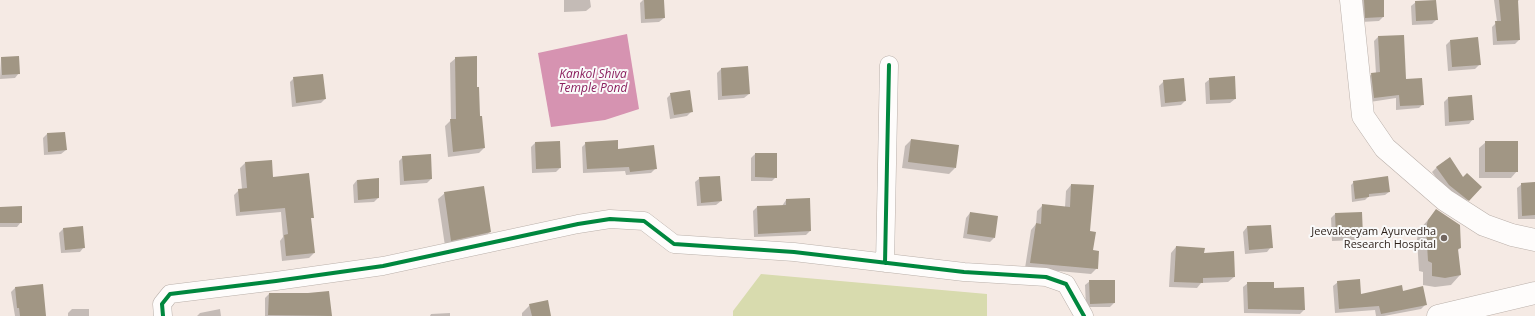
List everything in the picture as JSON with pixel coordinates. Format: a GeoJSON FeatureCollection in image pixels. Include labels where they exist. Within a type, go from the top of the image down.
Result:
{"type":"FeatureCollection","features":[{"type":"Feature","properties":{"kind":"main road"},"geometry":{"type":"LineString","coordinates":[[1351,0],[1363,116],[1385,148],[1445,200],[1484,226],[1512,235],[1535,240]]}},
{"type":"Feature","properties":{"kind":"main road"},"geometry":{"type":"LineString","coordinates":[[1438,316],[1535,293]]}},
{"type":"Feature","properties":{"kind":"street"},"geometry":{"type":"LineString","coordinates":[[885,263],[889,65]]}},
{"type":"Feature","properties":{"kind":"street"},"geometry":{"type":"LineString","coordinates":[[162,316],[162,304],[170,294],[383,266],[578,224],[610,219],[644,221],[674,244],[794,252],[964,272],[1046,277],[1066,284],[1084,316]]}},
{"type":"Feature","properties":{"kind":"green space"},"geometry":{"type":"Polygon","coordinates":[[[761,274],[987,294],[987,316],[733,316],[733,311],[761,274]]]}},
{"type":"Feature","properties":{"kind":"water","name":"Kankol Shiva Temple Pond"},"geometry":{"type":"Polygon","coordinates":[[[627,34],[639,109],[605,120],[551,127],[538,53],[627,34]]]}},
{"type":"Feature","properties":{"kind":"building"},"geometry":{"type":"Polygon","coordinates":[[[644,0],[664,0],[665,18],[645,19],[644,0]]]}},
{"type":"Feature","properties":{"kind":"building"},"geometry":{"type":"Polygon","coordinates":[[[1364,0],[1384,0],[1384,17],[1365,18],[1364,0]]]}},
{"type":"Feature","properties":{"kind":"building"},"geometry":{"type":"Polygon","coordinates":[[[1436,0],[1438,20],[1416,21],[1415,1],[1436,0]]]}},
{"type":"Feature","properties":{"kind":"building"},"geometry":{"type":"Polygon","coordinates":[[[1499,0],[1518,0],[1520,40],[1497,41],[1495,21],[1501,21],[1499,0]]]}},
{"type":"Feature","properties":{"kind":"building"},"geometry":{"type":"Polygon","coordinates":[[[1404,35],[1406,79],[1422,78],[1424,105],[1400,106],[1399,95],[1374,98],[1371,73],[1380,72],[1378,36],[1404,35]]]}},
{"type":"Feature","properties":{"kind":"building"},"geometry":{"type":"Polygon","coordinates":[[[1478,37],[1481,65],[1452,67],[1450,40],[1478,37]]]}},
{"type":"Feature","properties":{"kind":"building"},"geometry":{"type":"Polygon","coordinates":[[[19,56],[20,74],[2,75],[1,57],[19,56]]]}},
{"type":"Feature","properties":{"kind":"building"},"geometry":{"type":"Polygon","coordinates":[[[477,56],[477,87],[479,87],[480,116],[482,116],[485,148],[453,152],[450,119],[456,119],[455,57],[477,56]]]}},
{"type":"Feature","properties":{"kind":"building"},"geometry":{"type":"Polygon","coordinates":[[[748,66],[750,94],[722,96],[721,68],[748,66]]]}},
{"type":"Feature","properties":{"kind":"building"},"geometry":{"type":"Polygon","coordinates":[[[323,74],[326,99],[296,103],[293,77],[323,74]]]}},
{"type":"Feature","properties":{"kind":"building"},"geometry":{"type":"Polygon","coordinates":[[[1235,76],[1236,99],[1210,100],[1209,78],[1235,76]]]}},
{"type":"Feature","properties":{"kind":"building"},"geometry":{"type":"Polygon","coordinates":[[[1184,78],[1186,101],[1165,103],[1163,80],[1184,78]]]}},
{"type":"Feature","properties":{"kind":"building"},"geometry":{"type":"Polygon","coordinates":[[[690,90],[693,112],[674,115],[670,93],[690,90]]]}},
{"type":"Feature","properties":{"kind":"building"},"geometry":{"type":"Polygon","coordinates":[[[1472,95],[1474,120],[1449,122],[1448,97],[1472,95]]]}},
{"type":"Feature","properties":{"kind":"building"},"geometry":{"type":"Polygon","coordinates":[[[65,132],[67,150],[48,152],[47,133],[65,132]]]}},
{"type":"Feature","properties":{"kind":"building"},"geometry":{"type":"Polygon","coordinates":[[[911,139],[959,145],[956,168],[908,162],[911,139]]]}},
{"type":"Feature","properties":{"kind":"building"},"geometry":{"type":"Polygon","coordinates":[[[618,140],[618,149],[654,145],[657,169],[630,172],[629,167],[587,169],[585,142],[618,140]]]}},
{"type":"Feature","properties":{"kind":"building"},"geometry":{"type":"Polygon","coordinates":[[[560,141],[561,168],[536,169],[535,142],[560,141]]]}},
{"type":"Feature","properties":{"kind":"building"},"geometry":{"type":"Polygon","coordinates":[[[1485,141],[1518,141],[1518,172],[1485,172],[1485,141]]]}},
{"type":"Feature","properties":{"kind":"building"},"geometry":{"type":"Polygon","coordinates":[[[755,153],[777,153],[777,178],[755,177],[755,153]]]}},
{"type":"Feature","properties":{"kind":"building"},"geometry":{"type":"Polygon","coordinates":[[[431,154],[432,179],[404,181],[402,156],[431,154]]]}},
{"type":"Feature","properties":{"kind":"building"},"geometry":{"type":"Polygon","coordinates":[[[1450,157],[1463,177],[1467,173],[1482,187],[1469,201],[1449,185],[1436,167],[1450,157]]]}},
{"type":"Feature","properties":{"kind":"building"},"geometry":{"type":"Polygon","coordinates":[[[272,160],[273,177],[309,173],[314,218],[311,218],[315,253],[286,256],[284,235],[288,234],[285,208],[240,212],[238,189],[247,188],[245,162],[272,160]]]}},
{"type":"Feature","properties":{"kind":"building"},"geometry":{"type":"Polygon","coordinates":[[[720,176],[722,201],[701,203],[699,177],[720,176]]]}},
{"type":"Feature","properties":{"kind":"building"},"geometry":{"type":"Polygon","coordinates":[[[1388,176],[1390,192],[1369,194],[1369,197],[1355,199],[1353,181],[1388,176]]]}},
{"type":"Feature","properties":{"kind":"building"},"geometry":{"type":"Polygon","coordinates":[[[379,178],[379,198],[358,200],[357,180],[379,178]]]}},
{"type":"Feature","properties":{"kind":"building"},"geometry":{"type":"Polygon","coordinates":[[[1535,182],[1535,215],[1522,216],[1521,183],[1535,182]]]}},
{"type":"Feature","properties":{"kind":"building"},"geometry":{"type":"Polygon","coordinates":[[[1071,184],[1094,185],[1090,231],[1096,232],[1093,250],[1099,251],[1098,269],[1030,263],[1036,223],[1041,224],[1042,204],[1070,207],[1071,184]]]}},
{"type":"Feature","properties":{"kind":"building"},"geometry":{"type":"Polygon","coordinates":[[[484,186],[491,232],[451,241],[444,192],[484,186]]]}},
{"type":"Feature","properties":{"kind":"building"},"geometry":{"type":"Polygon","coordinates":[[[810,198],[811,231],[758,234],[757,206],[786,205],[786,199],[810,198]]]}},
{"type":"Feature","properties":{"kind":"building"},"geometry":{"type":"Polygon","coordinates":[[[22,206],[22,223],[0,223],[0,207],[22,206]]]}},
{"type":"Feature","properties":{"kind":"building","name":"Jeevakeeyam Ayurvedha Research Hospital"},"geometry":{"type":"Polygon","coordinates":[[[1436,209],[1460,225],[1461,248],[1458,249],[1461,275],[1445,278],[1432,276],[1432,263],[1428,261],[1426,228],[1428,220],[1436,209]]]}},
{"type":"Feature","properties":{"kind":"building"},"geometry":{"type":"Polygon","coordinates":[[[970,212],[998,216],[995,238],[967,234],[970,212]]]}},
{"type":"Feature","properties":{"kind":"building"},"geometry":{"type":"Polygon","coordinates":[[[1362,212],[1363,236],[1336,237],[1335,213],[1362,212]]]}},
{"type":"Feature","properties":{"kind":"building"},"geometry":{"type":"Polygon","coordinates":[[[1271,225],[1273,248],[1249,250],[1247,226],[1271,225]]]}},
{"type":"Feature","properties":{"kind":"building"},"geometry":{"type":"Polygon","coordinates":[[[83,226],[85,248],[65,250],[63,228],[83,226]]]}},
{"type":"Feature","properties":{"kind":"building"},"geometry":{"type":"Polygon","coordinates":[[[1176,246],[1205,248],[1204,253],[1234,251],[1235,277],[1203,278],[1203,283],[1174,282],[1176,246]]]}},
{"type":"Feature","properties":{"kind":"building"},"geometry":{"type":"Polygon","coordinates":[[[1360,279],[1361,294],[1402,285],[1403,291],[1423,286],[1427,305],[1381,314],[1379,306],[1339,309],[1337,281],[1360,279]]]}},
{"type":"Feature","properties":{"kind":"building"},"geometry":{"type":"Polygon","coordinates":[[[1089,280],[1115,280],[1115,303],[1090,304],[1089,280]]]}},
{"type":"Feature","properties":{"kind":"building"},"geometry":{"type":"Polygon","coordinates":[[[1247,282],[1274,282],[1274,288],[1304,287],[1305,310],[1248,309],[1247,282]]]}},
{"type":"Feature","properties":{"kind":"building"},"geometry":{"type":"Polygon","coordinates":[[[43,284],[46,316],[20,316],[19,308],[17,308],[15,287],[43,284]]]}},
{"type":"Feature","properties":{"kind":"building"},"geometry":{"type":"Polygon","coordinates":[[[329,291],[332,316],[268,315],[269,293],[308,293],[329,291]]]}},
{"type":"Feature","properties":{"kind":"building"},"geometry":{"type":"Polygon","coordinates":[[[548,300],[551,316],[532,316],[529,304],[548,300]]]}},
{"type":"Feature","properties":{"kind":"cycle path"},"geometry":{"type":"LineString","coordinates":[[885,263],[889,65]]}},
{"type":"Feature","properties":{"kind":"cycle path"},"geometry":{"type":"LineString","coordinates":[[163,316],[162,304],[170,294],[383,266],[578,224],[610,219],[644,221],[674,244],[794,252],[964,272],[1046,277],[1066,284],[1084,316]]}},
{"type":"Feature","properties":{"kind":"place","name":"Jeevakeeyam Ayurvedha Research Hospital"},"geometry":{"type":"Point","coordinates":[1444,238]}}]}
